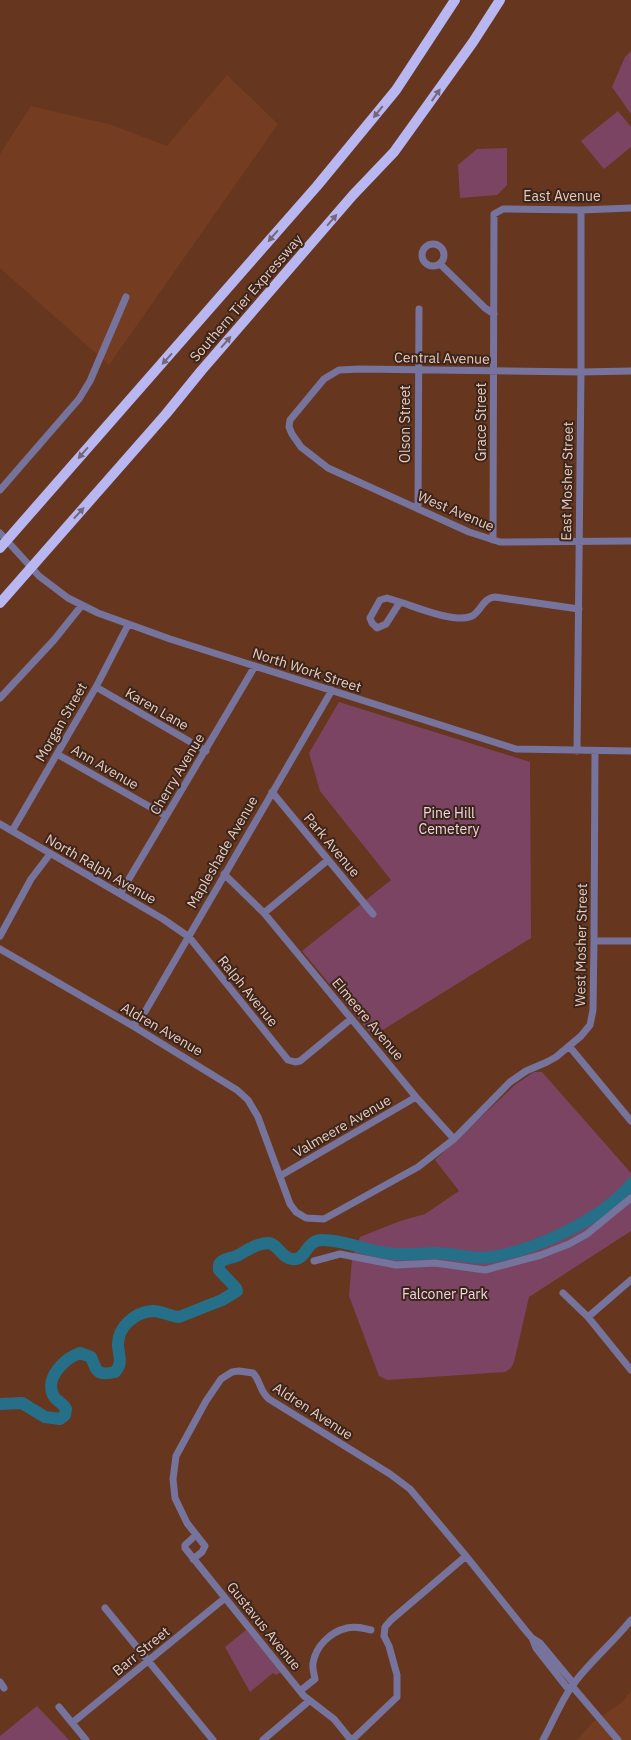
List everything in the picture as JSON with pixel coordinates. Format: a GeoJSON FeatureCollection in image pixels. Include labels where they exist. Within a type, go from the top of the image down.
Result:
{"type":"FeatureCollection","features":[{"type":"Feature","properties":{"kind":"highway","name":"Southern Tier Expressway"},"geometry":{"type":"LineString","coordinates":[[2,540],[25,519],[317,186],[396,90],[455,0]]}},
{"type":"Feature","properties":{"kind":"highway","name":"Southern Tier Expressway"},"geometry":{"type":"LineString","coordinates":[[0,604],[353,195],[394,152],[463,57],[500,0]]}},
{"type":"Feature","properties":{"kind":"street","name":"East Avenue"},"geometry":{"type":"LineString","coordinates":[[494,214],[503,208],[581,210],[631,208]]}},
{"type":"Feature","properties":{"kind":"street","name":"East Mosher Street"},"geometry":{"type":"LineString","coordinates":[[577,751],[581,210]]}},
{"type":"Feature","properties":{"kind":"street","name":"Grace Street"},"geometry":{"type":"LineString","coordinates":[[493,540],[494,214]]}},
{"type":"Feature","properties":{"kind":"street"},"geometry":{"type":"LineString","coordinates":[[440,264],[485,308],[494,314]]}},
{"type":"Feature","properties":{"kind":"street"},"geometry":{"type":"LineString","coordinates":[[0,490],[80,399],[90,381],[126,297]]}},
{"type":"Feature","properties":{"kind":"street","name":"Olson Street"},"geometry":{"type":"LineString","coordinates":[[418,508],[419,310]]}},
{"type":"Feature","properties":{"kind":"street","name":"Central Avenue"},"geometry":{"type":"LineString","coordinates":[[292,434],[289,427],[290,420],[329,374],[339,370],[631,371]]}},
{"type":"Feature","properties":{"kind":"street","name":"West Avenue"},"geometry":{"type":"LineString","coordinates":[[292,434],[301,447],[328,468],[469,532],[493,540],[500,542],[631,541]]}},
{"type":"Feature","properties":{"kind":"street","name":"North Work Street"},"geometry":{"type":"LineString","coordinates":[[2,540],[39,576],[68,598],[128,624],[516,749],[631,751]]}},
{"type":"Feature","properties":{"kind":"street"},"geometry":{"type":"LineString","coordinates":[[400,602],[382,627],[378,628],[370,621],[371,615],[382,599],[387,598],[447,616],[460,618],[473,615],[490,597],[578,608]]}},
{"type":"Feature","properties":{"kind":"street"},"geometry":{"type":"LineString","coordinates":[[0,698],[54,640],[82,605]]}},
{"type":"Feature","properties":{"kind":"street","name":"Morgan Street"},"geometry":{"type":"LineString","coordinates":[[12,831],[96,687],[128,624]]}},
{"type":"Feature","properties":{"kind":"street","name":"Cherry Avenue"},"geometry":{"type":"LineString","coordinates":[[120,894],[255,666]]}},
{"type":"Feature","properties":{"kind":"street","name":"Karen Lane"},"geometry":{"type":"LineString","coordinates":[[96,687],[206,751]]}},
{"type":"Feature","properties":{"kind":"street","name":"Mapleshade Avenue"},"geometry":{"type":"LineString","coordinates":[[133,1026],[146,1010],[332,690]]}},
{"type":"Feature","properties":{"kind":"street","name":"West Mosher Street"},"geometry":{"type":"LineString","coordinates":[[303,1216],[317,1219],[330,1216],[426,1162],[454,1139],[510,1082],[526,1071],[547,1062],[569,1046],[586,1030],[592,1018],[595,751]]}},
{"type":"Feature","properties":{"kind":"street","name":"Ann Avenue"},"geometry":{"type":"LineString","coordinates":[[57,754],[166,816]]}},
{"type":"Feature","properties":{"kind":"street","name":"Park Avenue"},"geometry":{"type":"LineString","coordinates":[[272,792],[373,914]]}},
{"type":"Feature","properties":{"kind":"street","name":"North Ralph Avenue"},"geometry":{"type":"LineString","coordinates":[[0,824],[188,936]]}},
{"type":"Feature","properties":{"kind":"street"},"geometry":{"type":"LineString","coordinates":[[0,936],[31,879],[50,854]]}},
{"type":"Feature","properties":{"kind":"street"},"geometry":{"type":"LineString","coordinates":[[264,913],[328,860]]}},
{"type":"Feature","properties":{"kind":"street","name":"Elmeere Avenue"},"geometry":{"type":"LineString","coordinates":[[224,874],[264,913],[416,1097],[454,1139]]}},
{"type":"Feature","properties":{"kind":"street","name":"Ralph Avenue"},"geometry":{"type":"LineString","coordinates":[[188,936],[288,1060],[300,1061],[351,1019]]}},
{"type":"Feature","properties":{"kind":"street"},"geometry":{"type":"LineString","coordinates":[[594,941],[631,941]]}},
{"type":"Feature","properties":{"kind":"street","name":"Aldren Avenue"},"geometry":{"type":"LineString","coordinates":[[0,949],[230,1085],[248,1100],[258,1117],[290,1204],[296,1212],[303,1216]]}},
{"type":"Feature","properties":{"kind":"street"},"geometry":{"type":"LineString","coordinates":[[569,1046],[631,1122]]}},
{"type":"Feature","properties":{"kind":"street","name":"Valmeere Avenue"},"geometry":{"type":"LineString","coordinates":[[280,1176],[416,1097]]}},
{"type":"Feature","properties":{"kind":"street"},"geometry":{"type":"LineString","coordinates":[[314,1261],[340,1254],[396,1265],[434,1263],[485,1270],[540,1255],[569,1244],[587,1234],[631,1198]]}},
{"type":"Feature","properties":{"kind":"street"},"geometry":{"type":"LineString","coordinates":[[588,1316],[631,1280]]}},
{"type":"Feature","properties":{"kind":"street"},"geometry":{"type":"LineString","coordinates":[[563,1293],[588,1316],[631,1370]]}},
{"type":"Feature","properties":{"kind":"street","name":"Aldren Avenue"},"geometry":{"type":"LineString","coordinates":[[193,1559],[205,1548],[204,1544],[187,1523],[174,1498],[173,1467],[176,1456],[217,1384],[226,1375],[239,1371],[254,1374],[259,1381],[261,1391],[269,1399],[404,1484],[466,1556],[532,1638],[536,1648],[618,1740]]}},
{"type":"Feature","properties":{"kind":"street"},"geometry":{"type":"LineString","coordinates":[[193,1559],[184,1546],[196,1536]]}},
{"type":"Feature","properties":{"kind":"street"},"geometry":{"type":"LineString","coordinates":[[351,1740],[397,1697],[397,1675],[389,1646],[384,1636],[385,1628],[393,1618],[466,1556]]}},
{"type":"Feature","properties":{"kind":"street","name":"Gustavus Avenue"},"geometry":{"type":"LineString","coordinates":[[193,1559],[300,1691],[309,1701],[330,1716],[351,1740]]}},
{"type":"Feature","properties":{"kind":"street","name":"Barr Street"},"geometry":{"type":"LineString","coordinates":[[72,1723],[225,1598]]}},
{"type":"Feature","properties":{"kind":"street"},"geometry":{"type":"LineString","coordinates":[[105,1608],[214,1740]]}},
{"type":"Feature","properties":{"kind":"street"},"geometry":{"type":"LineString","coordinates":[[542,1740],[572,1687],[631,1620]]}},
{"type":"Feature","properties":{"kind":"street"},"geometry":{"type":"LineString","coordinates":[[300,1691],[315,1679],[312,1665],[316,1653],[324,1640],[330,1635],[347,1628],[371,1630]]}},
{"type":"Feature","properties":{"kind":"street"},"geometry":{"type":"LineString","coordinates":[[262,1740],[309,1701]]}},
{"type":"Feature","properties":{"kind":"street"},"geometry":{"type":"LineString","coordinates":[[59,1707],[86,1740]]}},
{"type":"Feature","properties":{"kind":"shaded area"},"geometry":{"type":"Polygon","coordinates":[[[227,75],[278,124],[109,365],[0,268],[0,154],[31,106],[112,125],[167,146],[227,75]]]}},
{"type":"Feature","properties":{"kind":"shaded area"},"geometry":{"type":"Polygon","coordinates":[[[631,1691],[631,1740],[577,1740],[593,1722],[622,1702],[631,1691]]]}},
{"type":"Feature","properties":{"kind":"green space"},"geometry":{"type":"Polygon","coordinates":[[[631,51],[631,114],[612,87],[625,57],[631,51]]]}},
{"type":"Feature","properties":{"kind":"green space"},"geometry":{"type":"Polygon","coordinates":[[[618,111],[631,127],[631,147],[604,169],[581,141],[618,111]]]}},
{"type":"Feature","properties":{"kind":"green space"},"geometry":{"type":"Polygon","coordinates":[[[507,148],[507,185],[497,195],[460,198],[458,165],[477,149],[507,148]]]}},
{"type":"Feature","properties":{"kind":"green space","name":"Pine Hill Cemetery"},"geometry":{"type":"Polygon","coordinates":[[[339,702],[530,762],[531,938],[373,1036],[302,951],[391,880],[320,791],[309,753],[339,702]]]}},
{"type":"Feature","properties":{"kind":"green space","name":"Falconer Park"},"geometry":{"type":"Polygon","coordinates":[[[534,1072],[542,1072],[631,1173],[631,1231],[529,1297],[514,1362],[511,1368],[505,1372],[387,1380],[379,1376],[349,1296],[352,1259],[360,1237],[400,1221],[425,1214],[459,1191],[435,1160],[516,1084],[534,1072]]]}},
{"type":"Feature","properties":{"kind":"green space"},"geometry":{"type":"Polygon","coordinates":[[[246,1630],[281,1672],[276,1675],[273,1673],[250,1692],[225,1647],[246,1630]]]}},
{"type":"Feature","properties":{"kind":"green space"},"geometry":{"type":"Polygon","coordinates":[[[37,1706],[69,1740],[0,1740],[0,1736],[37,1706]]]}},
{"type":"Feature","properties":{"kind":"waterway"},"geometry":{"type":"LineString","coordinates":[[0,1404],[22,1403],[45,1417],[60,1419],[65,1415],[66,1409],[54,1397],[51,1388],[54,1375],[68,1359],[80,1353],[91,1357],[98,1372],[115,1372],[120,1363],[118,1339],[128,1322],[140,1314],[153,1311],[179,1317],[222,1300],[237,1291],[219,1270],[219,1264],[258,1245],[272,1244],[286,1257],[293,1259],[301,1257],[313,1243],[323,1240],[392,1254],[435,1253],[478,1258],[492,1257],[528,1248],[567,1231],[604,1209],[631,1184]]}}]}
